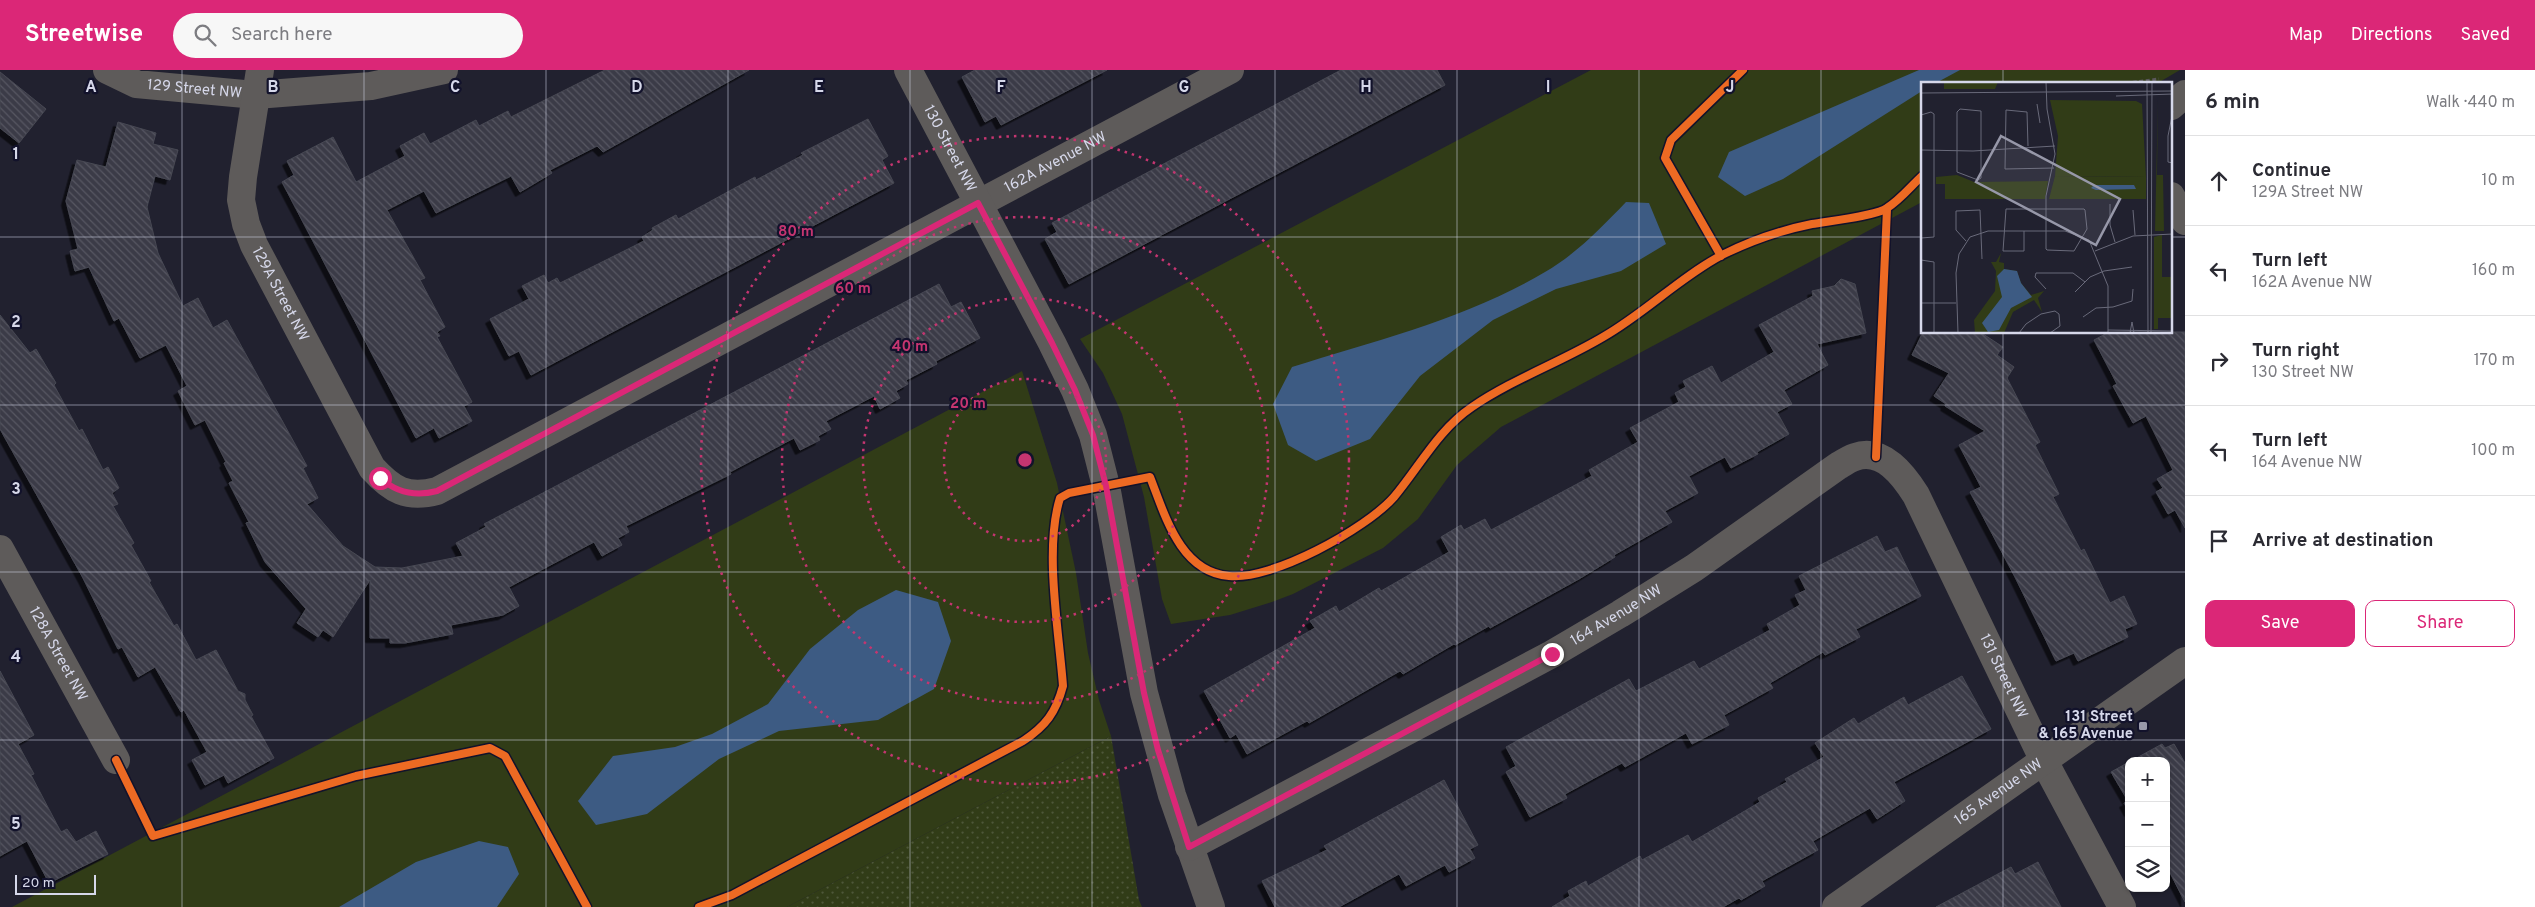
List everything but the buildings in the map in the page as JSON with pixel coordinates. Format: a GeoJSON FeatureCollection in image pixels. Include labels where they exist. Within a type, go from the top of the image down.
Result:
{"type":"FeatureCollection","features":[{"type":"Feature","properties":{"kind":"street","name":"129 Street NW"},"geometry":{"type":"LineString","coordinates":[[107,70],[136,84],[258,82],[311,92],[371,86],[444,70]]}},
{"type":"Feature","properties":{"kind":"street","name":"130 Street NW"},"geometry":{"type":"LineString","coordinates":[[908,70],[1052,343],[1075,390],[1093,435],[1106,486],[1144,693],[1158,750],[1189,847],[1211,907]]}},
{"type":"Feature","properties":{"kind":"street","name":"162A Avenue NW"},"geometry":{"type":"LineString","coordinates":[[401,492],[423,495],[437,491],[1230,70]]}},
{"type":"Feature","properties":{"kind":"street","name":"129A Street NW"},"geometry":{"type":"LineString","coordinates":[[258,82],[243,185],[242,200],[246,224],[254,245],[372,468],[387,484],[401,492]]}},
{"type":"Feature","properties":{"kind":"street"},"geometry":{"type":"LineString","coordinates":[[2172,102],[2176,86]]}},
{"type":"Feature","properties":{"kind":"street"},"geometry":{"type":"LineString","coordinates":[[2172,198],[2185,221]]}},
{"type":"Feature","properties":{"kind":"street","name":"164 Avenue NW"},"geometry":{"type":"LineString","coordinates":[[1189,847],[1552,654],[1694,568],[1838,466],[1856,456],[1876,457]]}},
{"type":"Feature","properties":{"kind":"street","name":"131 Street NW"},"geometry":{"type":"LineString","coordinates":[[1876,457],[1891,464],[1906,480],[1916,495],[2044,761],[2122,907]]}},
{"type":"Feature","properties":{"kind":"street","name":"128A Street NW"},"geometry":{"type":"LineString","coordinates":[[0,549],[116,760]]}},
{"type":"Feature","properties":{"kind":"street","name":"165 Avenue NW"},"geometry":{"type":"LineString","coordinates":[[1836,907],[2185,661]]}},
{"type":"Feature","properties":{"kind":"green space"},"geometry":{"type":"Polygon","coordinates":[[[1591,70],[2180,70],[2159,82],[1921,82],[1921,203],[1501,427],[1457,465],[1418,519],[1383,548],[1293,594],[1230,615],[1171,624],[1162,599],[1144,497],[1122,414],[1103,373],[1080,339],[1591,70]]]}},
{"type":"Feature","properties":{"kind":"green space"},"geometry":{"type":"Polygon","coordinates":[[[1022,371],[1057,483],[1076,573],[1088,653],[1099,700],[1111,736],[787,907],[12,907],[1022,371]]]}},
{"type":"Feature","properties":{"kind":"green space"},"geometry":{"type":"Polygon","coordinates":[[[1111,736],[1139,900],[1142,907],[787,907],[1111,736]]]}},
{"type":"Feature","properties":{"kind":"water"},"geometry":{"type":"Polygon","coordinates":[[[1919,70],[1960,70],[1938,82],[1921,82],[1921,92],[1783,179],[1745,196],[1718,177],[1729,152],[1919,70]]]}},
{"type":"Feature","properties":{"kind":"water"},"geometry":{"type":"Polygon","coordinates":[[[1626,202],[1649,203],[1666,244],[1621,271],[1556,289],[1493,320],[1420,376],[1370,439],[1316,461],[1288,445],[1273,404],[1292,367],[1422,327],[1516,288],[1567,257],[1598,231],[1626,202]]]}},
{"type":"Feature","properties":{"kind":"water"},"geometry":{"type":"Polygon","coordinates":[[[896,590],[938,602],[951,641],[934,689],[878,720],[779,731],[719,759],[647,814],[596,825],[578,801],[613,756],[675,747],[712,734],[768,704],[810,649],[858,610],[896,590]]]}},
{"type":"Feature","properties":{"kind":"water"},"geometry":{"type":"Polygon","coordinates":[[[479,841],[508,847],[519,874],[497,907],[339,907],[416,862],[479,841]]]}},
{"type":"Feature","properties":{"kind":"cycle path"},"geometry":{"type":"LineString","coordinates":[[1721,256],[1665,158],[1671,140],[1743,70]]}},
{"type":"Feature","properties":{"kind":"cycle path"},"geometry":{"type":"LineString","coordinates":[[699,907],[732,895],[1023,741],[1044,724],[1053,711],[1063,686],[1053,566],[1055,519],[1060,498],[1069,493],[1150,477],[1177,539],[1186,553],[1198,564],[1212,572],[1229,576],[1247,575],[1292,562],[1341,537],[1381,510],[1394,497],[1449,426],[1472,407],[1488,397],[1520,379],[1571,355],[1618,328],[1691,274],[1722,255],[1789,229],[1881,211],[1896,201],[1921,177]]}},
{"type":"Feature","properties":{"kind":"cycle path"},"geometry":{"type":"LineString","coordinates":[[1876,457],[1887,209]]}},
{"type":"Feature","properties":{"kind":"cycle path"},"geometry":{"type":"LineString","coordinates":[[116,760],[153,836],[356,776],[490,748],[505,756],[587,907]]}},
{"type":"Feature","properties":{"kind":"place","name":"131 Street & 165 Avenue"},"geometry":{"type":"Point","coordinates":[2143,726]}},
{"type":"Feature","properties":{"kind":"route"},"geometry":{"type":"LineString","coordinates":[[380,478],[401,492],[423,495],[437,491],[978,203],[1052,343],[1075,390],[1093,435],[1106,486],[1144,693],[1158,750],[1189,847],[1552,654]]}}]}
